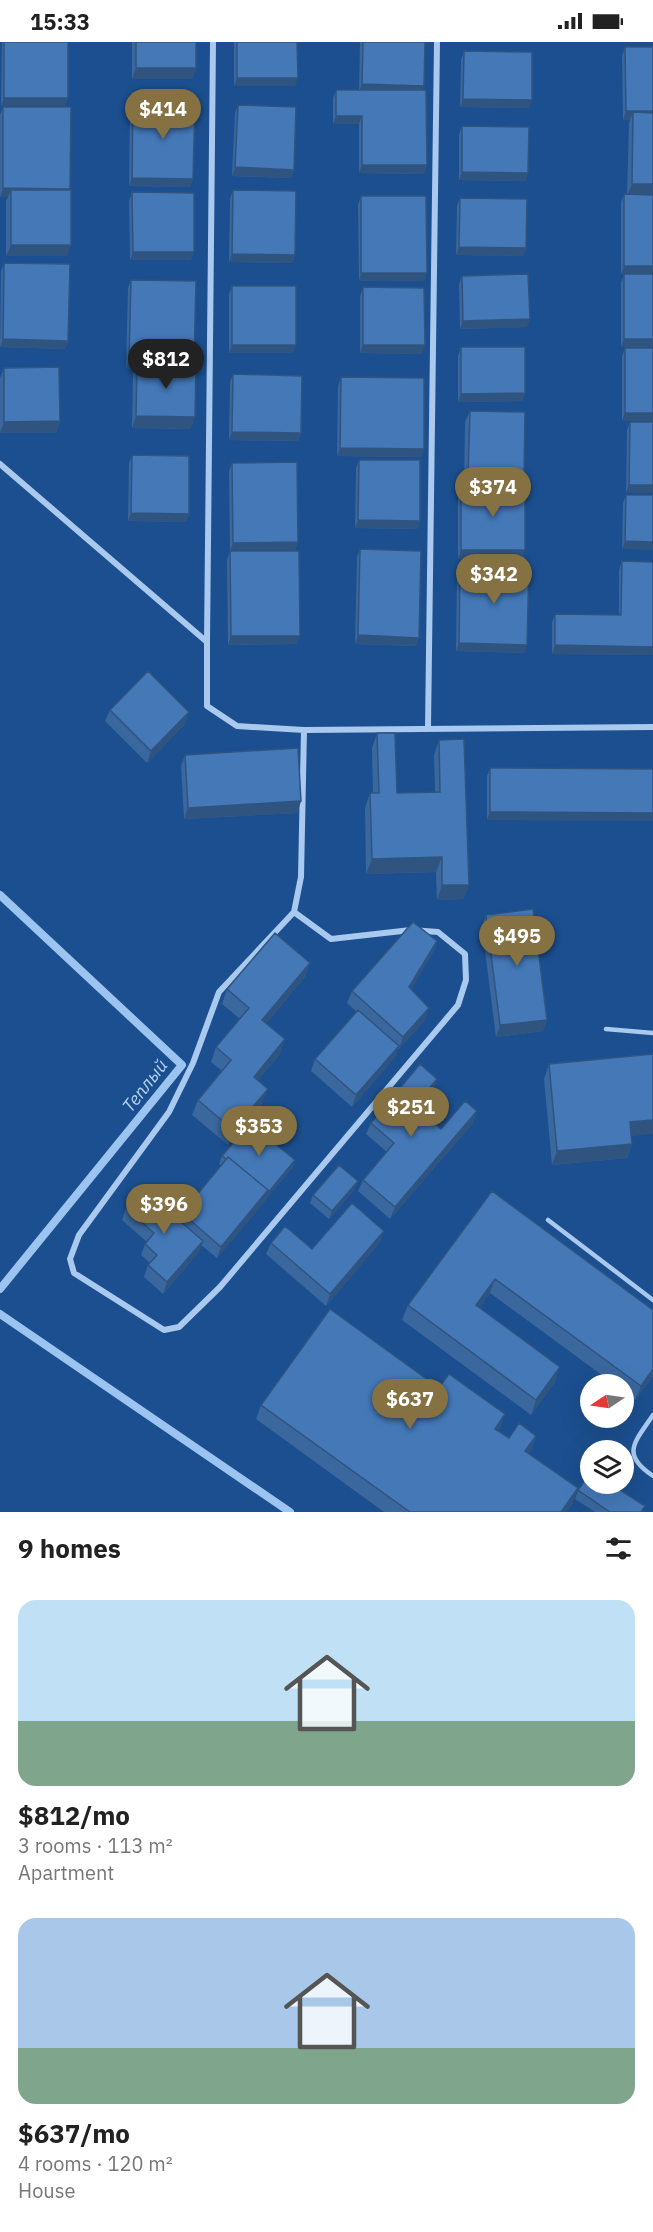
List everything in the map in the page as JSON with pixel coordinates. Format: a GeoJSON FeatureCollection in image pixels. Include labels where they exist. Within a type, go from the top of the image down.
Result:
{"type":"FeatureCollection","features":[{"type":"Feature","properties":{"kind":"street"},"geometry":{"type":"LineString","coordinates":[[213,42],[207,706],[237,726],[304,730],[653,727]]}},
{"type":"Feature","properties":{"kind":"street"},"geometry":{"type":"LineString","coordinates":[[428,728],[437,42]]}},
{"type":"Feature","properties":{"kind":"street"},"geometry":{"type":"LineString","coordinates":[[0,464],[207,642]]}},
{"type":"Feature","properties":{"kind":"street"},"geometry":{"type":"LineString","coordinates":[[294,912],[331,939],[411,930],[438,932],[465,954],[466,980],[458,1005],[220,1287],[179,1327],[164,1330],[74,1273],[70,1259],[79,1235],[169,1112],[193,1062],[219,992],[294,912],[301,877],[304,730]]}},
{"type":"Feature","properties":{"kind":"lane"},"geometry":{"type":"LineString","coordinates":[[606,1029],[653,1033]]}},
{"type":"Feature","properties":{"kind":"lane"},"geometry":{"type":"LineString","coordinates":[[548,1220],[653,1300]]}},
{"type":"Feature","properties":{"kind":"lane"},"geometry":{"type":"LineString","coordinates":[[653,1415],[633,1445],[638,1466],[653,1476]]}},
{"type":"Feature","properties":{"kind":"building"},"geometry":{"type":"Polygon","coordinates":[[[4,42],[68,42],[68,98],[4,98],[4,42]]]}},
{"type":"Feature","properties":{"kind":"building"},"geometry":{"type":"Polygon","coordinates":[[[136,42],[196,42],[196,68],[136,68],[136,42]]]}},
{"type":"Feature","properties":{"kind":"building"},"geometry":{"type":"Polygon","coordinates":[[[237,42],[297,42],[298,78],[237,78],[237,42]]]}},
{"type":"Feature","properties":{"kind":"building"},"geometry":{"type":"Polygon","coordinates":[[[363,42],[425,42],[424,86],[362,84],[363,42]]]}},
{"type":"Feature","properties":{"kind":"building"},"geometry":{"type":"Polygon","coordinates":[[[625,47],[653,47],[653,111],[626,111],[625,47]]]}},
{"type":"Feature","properties":{"kind":"building"},"geometry":{"type":"Polygon","coordinates":[[[464,51],[532,52],[532,100],[463,99],[464,51]]]}},
{"type":"Feature","properties":{"kind":"building"},"geometry":{"type":"Polygon","coordinates":[[[336,90],[426,90],[427,165],[362,165],[362,116],[336,116],[336,90]]]}},
{"type":"Feature","properties":{"kind":"building"},"geometry":{"type":"Polygon","coordinates":[[[133,102],[195,103],[193,179],[132,178],[133,102]]]}},
{"type":"Feature","properties":{"kind":"building"},"geometry":{"type":"Polygon","coordinates":[[[238,105],[296,107],[294,170],[235,167],[238,105]]]}},
{"type":"Feature","properties":{"kind":"building"},"geometry":{"type":"Polygon","coordinates":[[[3,107],[71,107],[70,189],[3,188],[3,107]]]}},
{"type":"Feature","properties":{"kind":"building"},"geometry":{"type":"Polygon","coordinates":[[[633,112],[653,113],[653,184],[632,184],[633,112]]]}},
{"type":"Feature","properties":{"kind":"building"},"geometry":{"type":"Polygon","coordinates":[[[462,126],[529,127],[528,173],[462,172],[462,126]]]}},
{"type":"Feature","properties":{"kind":"building"},"geometry":{"type":"Polygon","coordinates":[[[11,190],[71,190],[71,245],[11,245],[11,190]]]}},
{"type":"Feature","properties":{"kind":"building"},"geometry":{"type":"Polygon","coordinates":[[[233,190],[296,191],[295,255],[232,254],[233,190]]]}},
{"type":"Feature","properties":{"kind":"building"},"geometry":{"type":"Polygon","coordinates":[[[132,192],[194,193],[194,252],[133,252],[132,192]]]}},
{"type":"Feature","properties":{"kind":"building"},"geometry":{"type":"Polygon","coordinates":[[[624,194],[653,195],[653,266],[624,266],[624,194]]]}},
{"type":"Feature","properties":{"kind":"building"},"geometry":{"type":"Polygon","coordinates":[[[361,196],[426,196],[427,273],[361,273],[361,196]]]}},
{"type":"Feature","properties":{"kind":"building"},"geometry":{"type":"Polygon","coordinates":[[[460,198],[527,199],[526,248],[459,247],[460,198]]]}},
{"type":"Feature","properties":{"kind":"building"},"geometry":{"type":"Polygon","coordinates":[[[4,263],[70,264],[68,341],[3,339],[4,263]]]}},
{"type":"Feature","properties":{"kind":"building"},"geometry":{"type":"Polygon","coordinates":[[[528,274],[530,319],[463,321],[462,276],[528,274]]]}},
{"type":"Feature","properties":{"kind":"building"},"geometry":{"type":"Polygon","coordinates":[[[624,274],[653,274],[653,339],[624,339],[624,274]]]}},
{"type":"Feature","properties":{"kind":"building"},"geometry":{"type":"Polygon","coordinates":[[[131,280],[196,281],[194,362],[129,360],[131,280]]]}},
{"type":"Feature","properties":{"kind":"building"},"geometry":{"type":"Polygon","coordinates":[[[232,286],[296,286],[296,345],[232,345],[232,286]]]}},
{"type":"Feature","properties":{"kind":"building"},"geometry":{"type":"Polygon","coordinates":[[[363,287],[424,288],[425,345],[363,345],[363,287]]]}},
{"type":"Feature","properties":{"kind":"building"},"geometry":{"type":"Polygon","coordinates":[[[461,347],[525,347],[525,393],[461,394],[461,347]]]}},
{"type":"Feature","properties":{"kind":"building"},"geometry":{"type":"Polygon","coordinates":[[[625,348],[653,348],[653,413],[625,413],[625,348]]]}},
{"type":"Feature","properties":{"kind":"building"},"geometry":{"type":"Polygon","coordinates":[[[137,362],[196,364],[195,417],[136,416],[137,362]]]}},
{"type":"Feature","properties":{"kind":"building"},"geometry":{"type":"Polygon","coordinates":[[[59,367],[60,421],[4,422],[4,368],[59,367]]]}},
{"type":"Feature","properties":{"kind":"building"},"geometry":{"type":"Polygon","coordinates":[[[233,374],[302,376],[301,433],[232,432],[233,374]]]}},
{"type":"Feature","properties":{"kind":"building"},"geometry":{"type":"Polygon","coordinates":[[[341,377],[424,378],[424,449],[340,448],[341,377]]]}},
{"type":"Feature","properties":{"kind":"building"},"geometry":{"type":"Polygon","coordinates":[[[470,411],[525,412],[524,475],[468,475],[470,411]]]}},
{"type":"Feature","properties":{"kind":"building"},"geometry":{"type":"Polygon","coordinates":[[[630,422],[653,422],[653,485],[629,485],[630,422]]]}},
{"type":"Feature","properties":{"kind":"building"},"geometry":{"type":"Polygon","coordinates":[[[132,455],[189,456],[189,514],[131,513],[132,455]]]}},
{"type":"Feature","properties":{"kind":"building"},"geometry":{"type":"Polygon","coordinates":[[[359,460],[420,460],[420,521],[358,520],[359,460]]]}},
{"type":"Feature","properties":{"kind":"building"},"geometry":{"type":"Polygon","coordinates":[[[297,462],[298,542],[233,543],[232,463],[297,462]]]}},
{"type":"Feature","properties":{"kind":"building"},"geometry":{"type":"Polygon","coordinates":[[[525,486],[525,550],[461,550],[461,487],[525,486]]]}},
{"type":"Feature","properties":{"kind":"building"},"geometry":{"type":"Polygon","coordinates":[[[626,495],[653,495],[653,542],[625,541],[626,495]]]}},
{"type":"Feature","properties":{"kind":"building"},"geometry":{"type":"Polygon","coordinates":[[[360,549],[421,551],[419,638],[358,635],[360,549]]]}},
{"type":"Feature","properties":{"kind":"building"},"geometry":{"type":"Polygon","coordinates":[[[230,551],[299,551],[300,636],[231,636],[230,551]]]}},
{"type":"Feature","properties":{"kind":"building"},"geometry":{"type":"Polygon","coordinates":[[[622,561],[653,562],[653,647],[555,645],[555,614],[621,615],[622,561]]]}},
{"type":"Feature","properties":{"kind":"building"},"geometry":{"type":"Polygon","coordinates":[[[460,565],[529,566],[527,645],[459,643],[460,565]]]}},
{"type":"Feature","properties":{"kind":"building"},"geometry":{"type":"Polygon","coordinates":[[[148,671],[189,712],[151,751],[110,710],[148,671]]]}},
{"type":"Feature","properties":{"kind":"building"},"geometry":{"type":"Polygon","coordinates":[[[377,733],[395,733],[397,793],[440,792],[439,740],[464,739],[469,885],[442,885],[442,857],[372,859],[370,793],[379,793],[377,733]]]}},
{"type":"Feature","properties":{"kind":"building"},"geometry":{"type":"Polygon","coordinates":[[[298,748],[301,801],[188,808],[185,755],[298,748]]]}},
{"type":"Feature","properties":{"kind":"building"},"geometry":{"type":"Polygon","coordinates":[[[490,768],[653,769],[653,813],[490,812],[490,768]]]}},
{"type":"Feature","properties":{"kind":"building"},"geometry":{"type":"Polygon","coordinates":[[[533,909],[547,1020],[500,1025],[486,915],[533,909]]]}},
{"type":"Feature","properties":{"kind":"building"},"geometry":{"type":"Polygon","coordinates":[[[413,922],[437,941],[409,987],[429,1008],[403,1037],[352,991],[413,922]]]}},
{"type":"Feature","properties":{"kind":"building"},"geometry":{"type":"Polygon","coordinates":[[[275,933],[310,963],[262,1020],[285,1039],[254,1077],[268,1089],[233,1130],[198,1100],[231,1060],[216,1047],[249,1008],[227,989],[275,933]]]}},
{"type":"Feature","properties":{"kind":"building"},"geometry":{"type":"Polygon","coordinates":[[[358,1010],[399,1046],[356,1095],[315,1059],[358,1010]]]}},
{"type":"Feature","properties":{"kind":"building"},"geometry":{"type":"Polygon","coordinates":[[[653,1054],[653,1120],[630,1122],[632,1144],[557,1151],[549,1064],[653,1054]]]}},
{"type":"Feature","properties":{"kind":"building"},"geometry":{"type":"Polygon","coordinates":[[[420,1064],[437,1079],[414,1106],[441,1129],[465,1101],[477,1111],[395,1207],[363,1180],[394,1143],[371,1123],[420,1064]]]}},
{"type":"Feature","properties":{"kind":"building"},"geometry":{"type":"Polygon","coordinates":[[[250,1123],[295,1160],[267,1194],[268,1190],[228,1157],[226,1159],[222,1156],[250,1123]]]}},
{"type":"Feature","properties":{"kind":"building"},"geometry":{"type":"Polygon","coordinates":[[[228,1157],[268,1190],[221,1247],[182,1213],[228,1157]]]}},
{"type":"Feature","properties":{"kind":"building"},"geometry":{"type":"Polygon","coordinates":[[[339,1165],[358,1181],[332,1211],[313,1195],[339,1165]]]}},
{"type":"Feature","properties":{"kind":"building"},"geometry":{"type":"Polygon","coordinates":[[[143,1189],[203,1241],[167,1282],[148,1265],[157,1255],[145,1244],[154,1233],[126,1208],[143,1189]]]}},
{"type":"Feature","properties":{"kind":"building"},"geometry":{"type":"Polygon","coordinates":[[[492,1191],[653,1310],[653,1369],[641,1386],[634,1381],[634,1374],[625,1374],[495,1279],[476,1305],[560,1367],[536,1400],[408,1305],[492,1191]]]}},
{"type":"Feature","properties":{"kind":"building"},"geometry":{"type":"Polygon","coordinates":[[[352,1203],[384,1231],[330,1294],[271,1243],[285,1226],[312,1249],[352,1203]]]}},
{"type":"Feature","properties":{"kind":"building"},"geometry":{"type":"Polygon","coordinates":[[[330,1309],[439,1388],[449,1374],[505,1414],[495,1429],[509,1438],[519,1423],[536,1436],[525,1451],[578,1488],[561,1512],[410,1512],[261,1405],[330,1309]]]}},
{"type":"Feature","properties":{"kind":"building"},"geometry":{"type":"Polygon","coordinates":[[[584,1494],[626,1494],[645,1506],[641,1512],[610,1512],[584,1494]]]}},
{"type":"Feature","properties":{"kind":"waterway","name":"Теплый"},"geometry":{"type":"LineString","coordinates":[[0,895],[182,1065],[0,1289]]}},
{"type":"Feature","properties":{"kind":"waterway","name":"Теплый"},"geometry":{"type":"LineString","coordinates":[[0,1314],[290,1512]]}}]}
